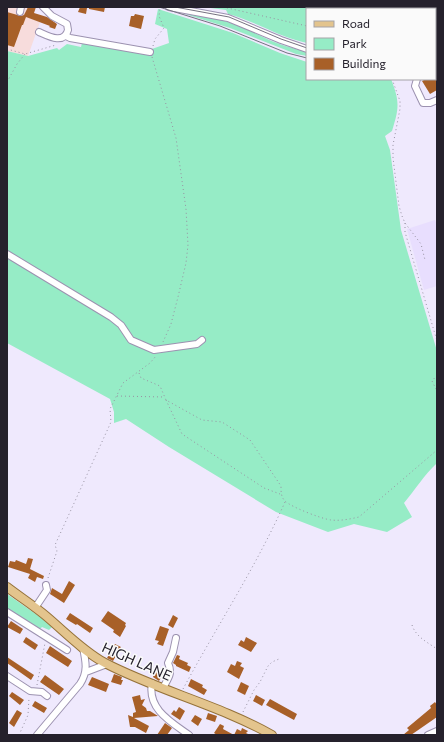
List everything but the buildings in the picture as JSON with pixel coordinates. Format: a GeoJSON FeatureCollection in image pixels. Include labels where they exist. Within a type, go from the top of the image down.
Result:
{"type":"FeatureCollection","features":[{"type":"Feature","properties":{"kind":"main road"},"geometry":{"type":"LineString","coordinates":[[436,30],[436,36]]}},
{"type":"Feature","properties":{"kind":"main road","name":"HIGH LANE"},"geometry":{"type":"LineString","coordinates":[[7,587],[35,608],[82,648],[107,664],[180,695],[240,718],[272,735]]}},
{"type":"Feature","properties":{"kind":"street"},"geometry":{"type":"LineString","coordinates":[[43,7],[52,16],[67,24],[68,30],[66,36]]}},
{"type":"Feature","properties":{"kind":"street"},"geometry":{"type":"LineString","coordinates":[[168,7],[228,18],[306,49]]}},
{"type":"Feature","properties":{"kind":"street"},"geometry":{"type":"LineString","coordinates":[[39,32],[59,39],[66,36],[70,38],[150,52]]}},
{"type":"Feature","properties":{"kind":"street"},"geometry":{"type":"LineString","coordinates":[[417,80],[415,86],[423,103],[430,103],[437,100]]}},
{"type":"Feature","properties":{"kind":"street"},"geometry":{"type":"LineString","coordinates":[[7,254],[111,317],[121,325],[131,340],[154,350],[197,344],[202,340]]}},
{"type":"Feature","properties":{"kind":"street"},"geometry":{"type":"LineString","coordinates":[[35,608],[46,590],[46,585]]}},
{"type":"Feature","properties":{"kind":"street"},"geometry":{"type":"LineString","coordinates":[[7,612],[67,650]]}},
{"type":"Feature","properties":{"kind":"street"},"geometry":{"type":"LineString","coordinates":[[163,688],[170,674],[171,669],[168,663],[176,638]]}},
{"type":"Feature","properties":{"kind":"street"},"geometry":{"type":"LineString","coordinates":[[37,735],[80,684],[86,672],[86,663],[82,648]]}},
{"type":"Feature","properties":{"kind":"street"},"geometry":{"type":"LineString","coordinates":[[86,672],[107,664]]}},
{"type":"Feature","properties":{"kind":"street"},"geometry":{"type":"LineString","coordinates":[[7,676],[33,691],[42,692],[47,696]]}},
{"type":"Feature","properties":{"kind":"street"},"geometry":{"type":"LineString","coordinates":[[152,683],[151,695],[162,716],[189,735]]}},
{"type":"Feature","properties":{"kind":"street"},"geometry":{"type":"LineString","coordinates":[[428,735],[437,731]]}},
{"type":"Feature","properties":{"kind":"path"},"geometry":{"type":"LineString","coordinates":[[223,7],[306,26]]}},
{"type":"Feature","properties":{"kind":"path"},"geometry":{"type":"LineString","coordinates":[[46,585],[57,551],[55,545],[111,422],[110,409],[123,384],[150,363],[161,349],[171,324],[186,263],[188,245],[186,209],[176,138],[150,52],[155,39],[164,28],[159,16],[160,8]]}},
{"type":"Feature","properties":{"kind":"path"},"geometry":{"type":"LineString","coordinates":[[7,50],[26,54],[56,45],[59,39]]}},
{"type":"Feature","properties":{"kind":"path"},"geometry":{"type":"LineString","coordinates":[[7,82],[17,64],[26,54]]}},
{"type":"Feature","properties":{"kind":"path"},"geometry":{"type":"LineString","coordinates":[[392,80],[400,101],[400,109],[394,134],[393,158],[399,206],[405,223],[421,244],[425,260]]}},
{"type":"Feature","properties":{"kind":"path"},"geometry":{"type":"LineString","coordinates":[[405,223],[405,232],[437,341]]}},
{"type":"Feature","properties":{"kind":"path"},"geometry":{"type":"LineString","coordinates":[[138,373],[141,378],[160,386],[182,434],[264,488],[281,494]]}},
{"type":"Feature","properties":{"kind":"path"},"geometry":{"type":"LineString","coordinates":[[437,374],[432,381],[437,391]]}},
{"type":"Feature","properties":{"kind":"path"},"geometry":{"type":"LineString","coordinates":[[117,396],[164,397]]}},
{"type":"Feature","properties":{"kind":"path"},"geometry":{"type":"LineString","coordinates":[[166,400],[202,420],[222,422],[250,440],[281,486],[281,494],[285,501],[300,509],[330,520],[345,520],[359,517],[437,450]]}},
{"type":"Feature","properties":{"kind":"path"},"geometry":{"type":"LineString","coordinates":[[180,695],[249,574],[285,501]]}},
{"type":"Feature","properties":{"kind":"path"},"geometry":{"type":"LineString","coordinates":[[412,625],[414,631],[420,637],[437,649]]}},
{"type":"Feature","properties":{"kind":"path"},"geometry":{"type":"LineString","coordinates":[[19,735],[28,715],[46,637]]}},
{"type":"Feature","properties":{"kind":"path"},"geometry":{"type":"LineString","coordinates":[[240,718],[268,666],[272,662],[279,659]]}},
{"type":"Feature","properties":{"kind":"shaded area"},"geometry":{"type":"Polygon","coordinates":[[[7,7],[27,7],[24,16],[40,22],[28,56],[7,51],[7,7]]]}},
{"type":"Feature","properties":{"kind":"shaded area"},"geometry":{"type":"Polygon","coordinates":[[[435,220],[437,225],[437,286],[424,290],[407,229],[435,220]]]}},
{"type":"Feature","properties":{"kind":"green space"},"geometry":{"type":"Polygon","coordinates":[[[203,7],[316,8],[306,8],[306,43],[287,37],[228,14],[226,10],[203,7]]]}},
{"type":"Feature","properties":{"kind":"green space"},"geometry":{"type":"Polygon","coordinates":[[[360,7],[360,8],[316,8],[360,7]]]}},
{"type":"Feature","properties":{"kind":"green space"},"geometry":{"type":"Polygon","coordinates":[[[158,9],[233,33],[280,53],[306,62],[306,80],[391,80],[398,105],[392,131],[385,136],[390,150],[401,230],[437,351],[437,463],[404,503],[412,517],[387,532],[354,524],[328,532],[276,512],[126,419],[114,423],[114,412],[110,399],[7,343],[7,51],[28,56],[57,48],[59,50],[67,44],[81,47],[83,39],[149,50],[169,43],[167,29],[155,24],[158,9]]]}},
{"type":"Feature","properties":{"kind":"green space"},"geometry":{"type":"Polygon","coordinates":[[[185,14],[214,19],[246,28],[274,42],[306,52],[306,56],[296,54],[230,28],[185,14]]]}},
{"type":"Feature","properties":{"kind":"green space"},"geometry":{"type":"Polygon","coordinates":[[[7,594],[53,626],[49,630],[42,627],[40,629],[7,608],[7,594]]]}},
{"type":"Feature","properties":{"kind":"tram line"},"geometry":{"type":"LineString","coordinates":[[159,7],[220,26],[287,53],[306,58]]}},
{"type":"Feature","properties":{"kind":"tram line"},"geometry":{"type":"LineString","coordinates":[[175,7],[229,17],[281,39],[306,48]]}}]}
